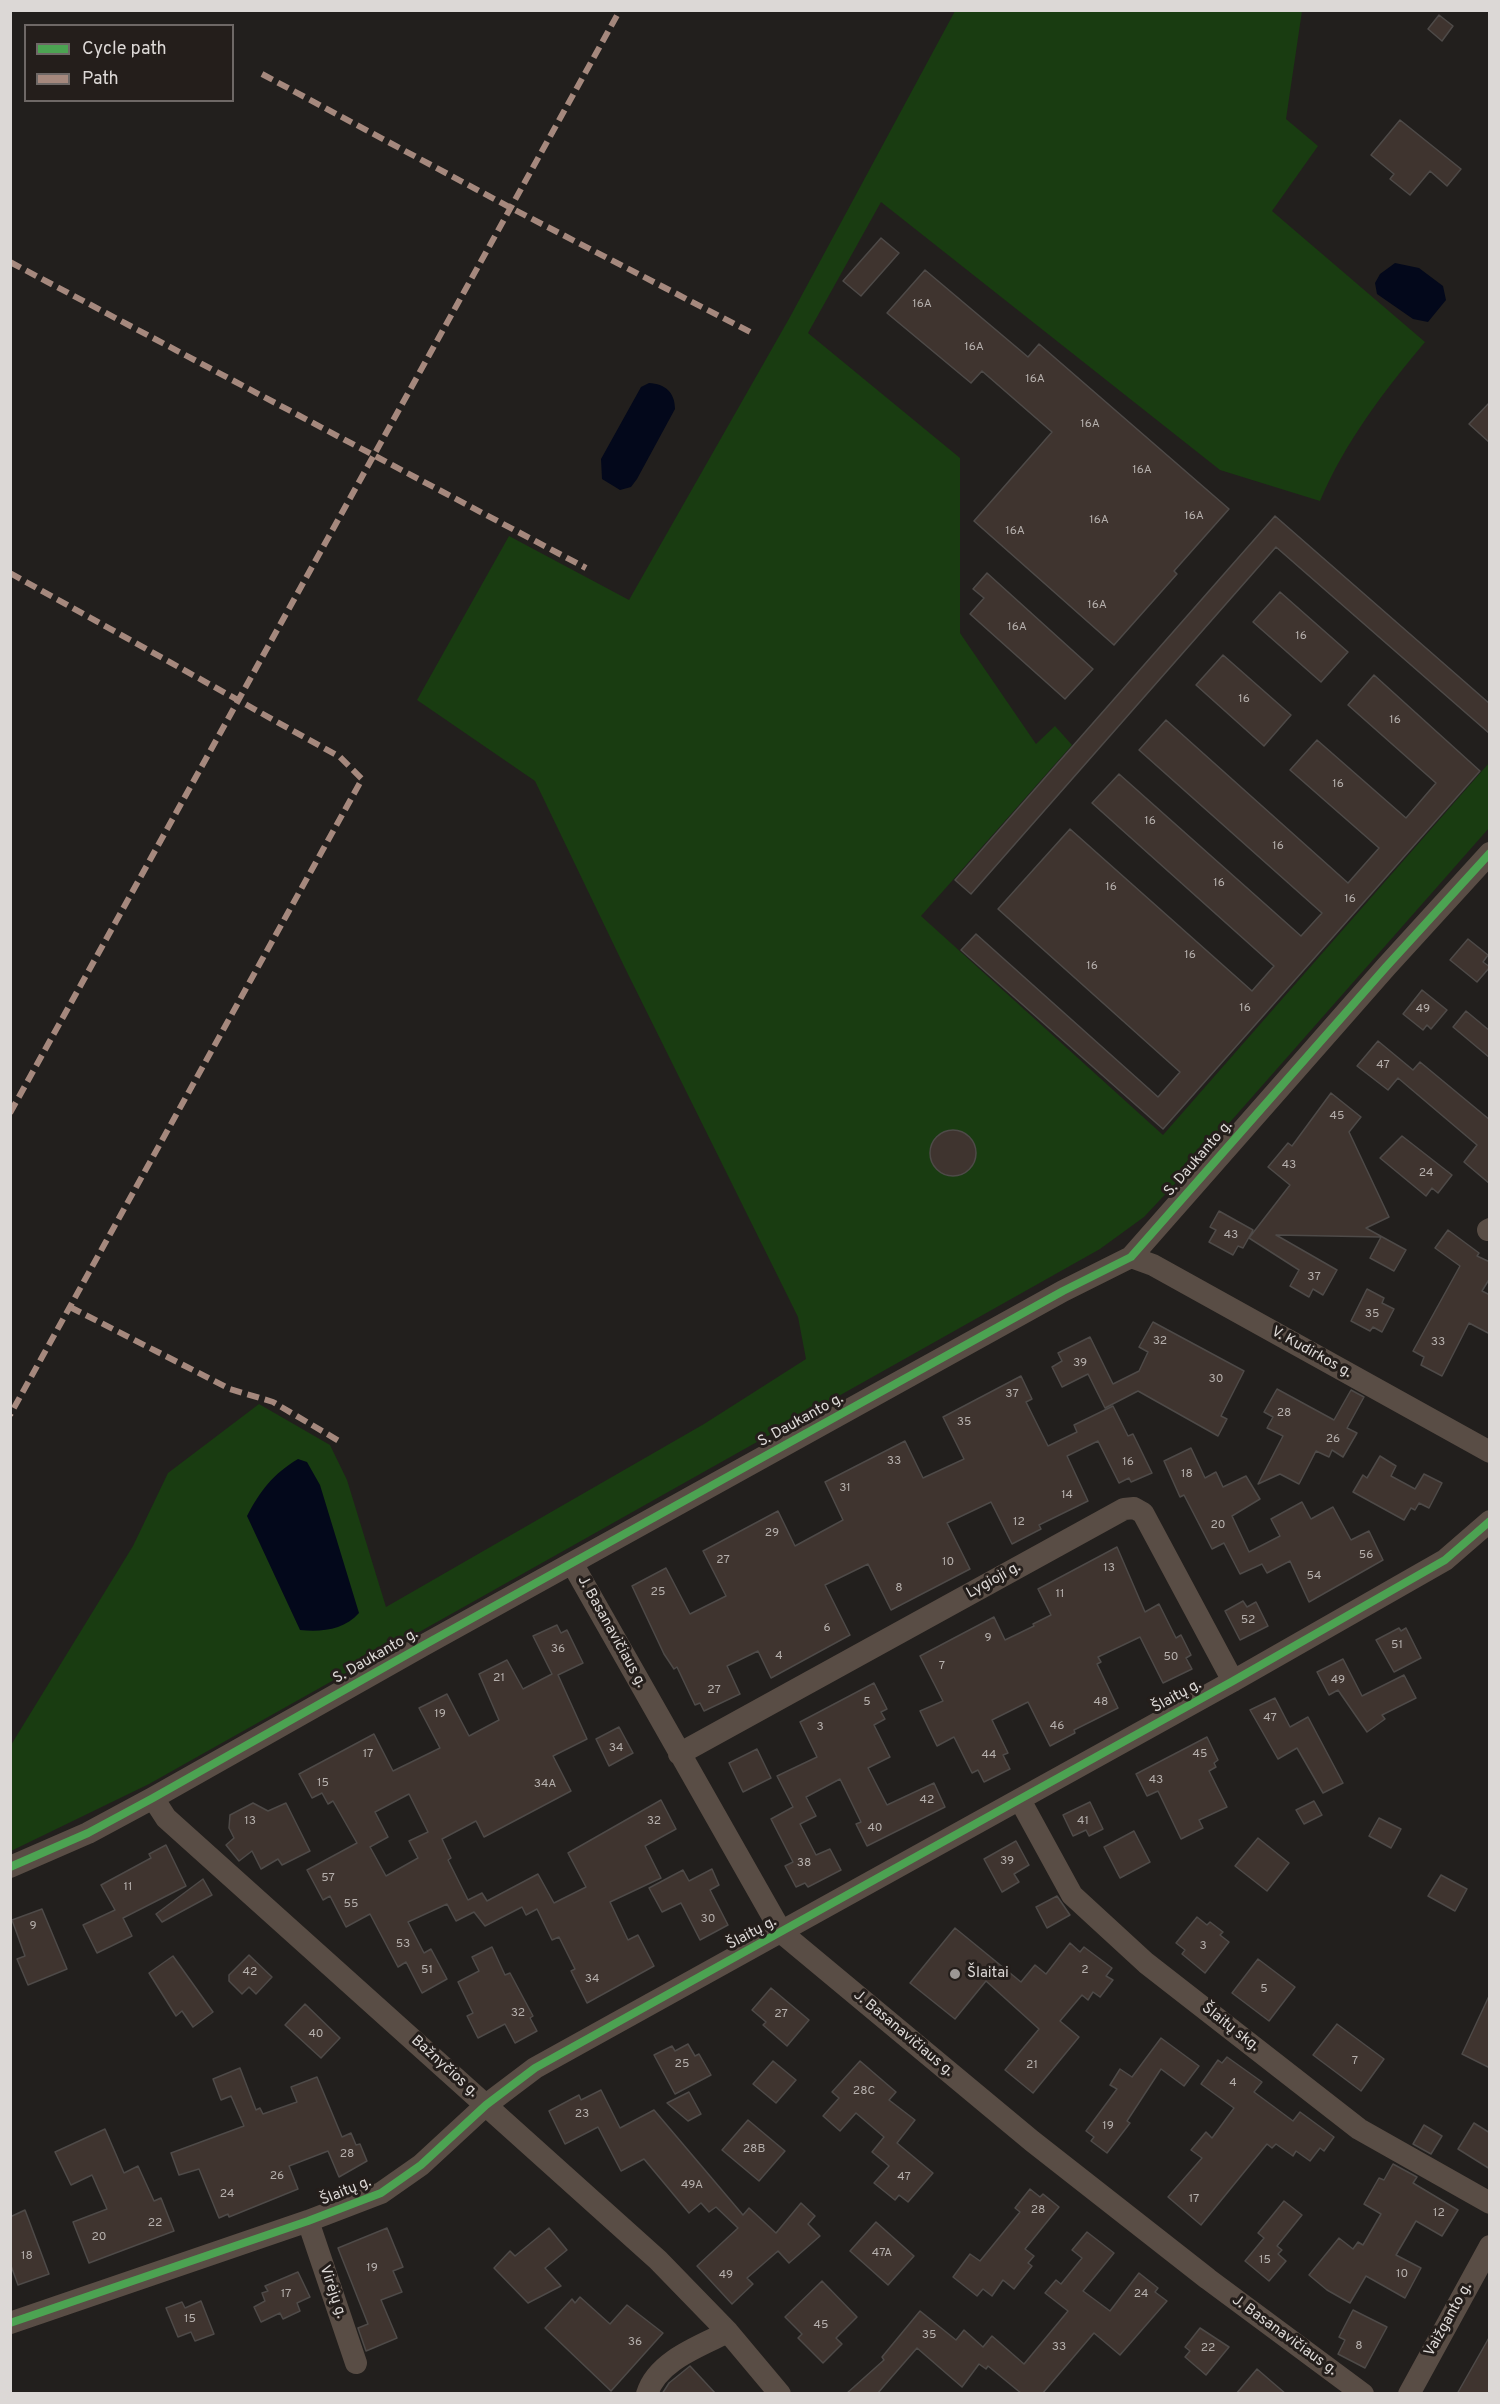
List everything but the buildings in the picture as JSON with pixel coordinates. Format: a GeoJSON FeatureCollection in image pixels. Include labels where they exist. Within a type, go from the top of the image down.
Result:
{"type":"FeatureCollection","features":[{"type":"Feature","properties":{"kind":"street","name":"S. Daukanto g."},"geometry":{"type":"LineString","coordinates":[[10,1867],[88,1833],[153,1798],[1088,1277],[1131,1257],[1490,853]]}},
{"type":"Feature","properties":{"kind":"street","name":"V. Kudirkos g."},"geometry":{"type":"LineString","coordinates":[[1131,1257],[1153,1264],[1490,1452]]}},
{"type":"Feature","properties":{"kind":"street","name":"Lygioji g."},"geometry":{"type":"LineString","coordinates":[[679,1754],[1124,1509],[1134,1508],[1143,1513],[1233,1681]]}},
{"type":"Feature","properties":{"kind":"street","name":"Šlaitų g."},"geometry":{"type":"LineString","coordinates":[[10,2324],[308,2221],[381,2193],[421,2165],[486,2105],[535,2068],[1233,1681],[1444,1560],[1490,1521]]}},
{"type":"Feature","properties":{"kind":"street","name":"J. Basanavičiaus g."},"geometry":{"type":"LineString","coordinates":[[572,1563],[782,1933],[1032,2141],[1208,2279],[1363,2394]]}},
{"type":"Feature","properties":{"kind":"street","name":"Bažnyčios g."},"geometry":{"type":"LineString","coordinates":[[153,1798],[166,1818],[658,2260],[728,2332],[780,2394]]}},
{"type":"Feature","properties":{"kind":"street","name":"Šlaitų skg."},"geometry":{"type":"LineString","coordinates":[[1020,1800],[1072,1895],[1146,1962],[1359,2129],[1490,2203]]}},
{"type":"Feature","properties":{"kind":"street","name":"Virėjų g."},"geometry":{"type":"LineString","coordinates":[[308,2221],[356,2363]]}},
{"type":"Feature","properties":{"kind":"street","name":"Vaižganto g."},"geometry":{"type":"LineString","coordinates":[[1409,2394],[1490,2246]]}},
{"type":"Feature","properties":{"kind":"street"},"geometry":{"type":"LineString","coordinates":[[647,2394],[657,2376],[676,2359],[728,2332]]}},
{"type":"Feature","properties":{"kind":"green space"},"geometry":{"type":"Polygon","coordinates":[[[955,11],[1302,11],[1286,119],[1318,146],[1272,211],[1425,342],[1366,418],[1341,458],[1320,501],[1220,470],[881,202],[808,333],[960,458],[960,633],[1036,744],[1055,726],[1072,745],[921,916],[1163,1135],[1489,763],[1489,828],[1187,1171],[1144,1217],[1100,1249],[149,1784],[11,1851],[11,1745],[133,1546],[168,1473],[259,1404],[330,1445],[347,1480],[386,1607],[704,1424],[806,1359],[798,1317],[535,781],[417,700],[509,536],[629,600],[790,317],[955,11]]]}},
{"type":"Feature","properties":{"kind":"water"},"geometry":{"type":"Polygon","coordinates":[[[1395,263],[1419,268],[1443,286],[1446,300],[1428,322],[1413,319],[1377,294],[1375,283],[1380,274],[1395,263]]]}},
{"type":"Feature","properties":{"kind":"water"},"geometry":{"type":"Polygon","coordinates":[[[649,383],[660,385],[668,390],[675,403],[675,409],[637,479],[631,487],[620,490],[602,479],[601,459],[641,387],[649,383]]]}},
{"type":"Feature","properties":{"kind":"water"},"geometry":{"type":"Polygon","coordinates":[[[298,1459],[307,1462],[320,1485],[359,1613],[347,1623],[332,1629],[300,1630],[247,1516],[268,1484],[298,1459]]]}},
{"type":"Feature","properties":{"kind":"marked path"},"geometry":{"type":"LineString","coordinates":[[10,1113],[620,10]]}},
{"type":"Feature","properties":{"kind":"marked path"},"geometry":{"type":"LineString","coordinates":[[262,74],[511,208],[754,334]]}},
{"type":"Feature","properties":{"kind":"marked path"},"geometry":{"type":"LineString","coordinates":[[10,262],[586,568]]}},
{"type":"Feature","properties":{"kind":"marked path"},"geometry":{"type":"LineString","coordinates":[[10,573],[340,757],[362,779],[10,1415]]}},
{"type":"Feature","properties":{"kind":"marked path"},"geometry":{"type":"LineString","coordinates":[[70,1307],[230,1389],[273,1402],[339,1441]]}},
{"type":"Feature","properties":{"kind":"cycle path"},"geometry":{"type":"LineString","coordinates":[[10,1867],[88,1833],[153,1798],[1063,1291],[1131,1257],[1386,967],[1490,853]]}},
{"type":"Feature","properties":{"kind":"cycle path"},"geometry":{"type":"LineString","coordinates":[[10,2323],[308,2221],[381,2193],[421,2165],[486,2105],[535,2068],[1233,1681],[1445,1560],[1490,1521]]}},
{"type":"Feature","properties":{"kind":"place","name":"Šlaitai"},"geometry":{"type":"Point","coordinates":[955,1974]}}]}
